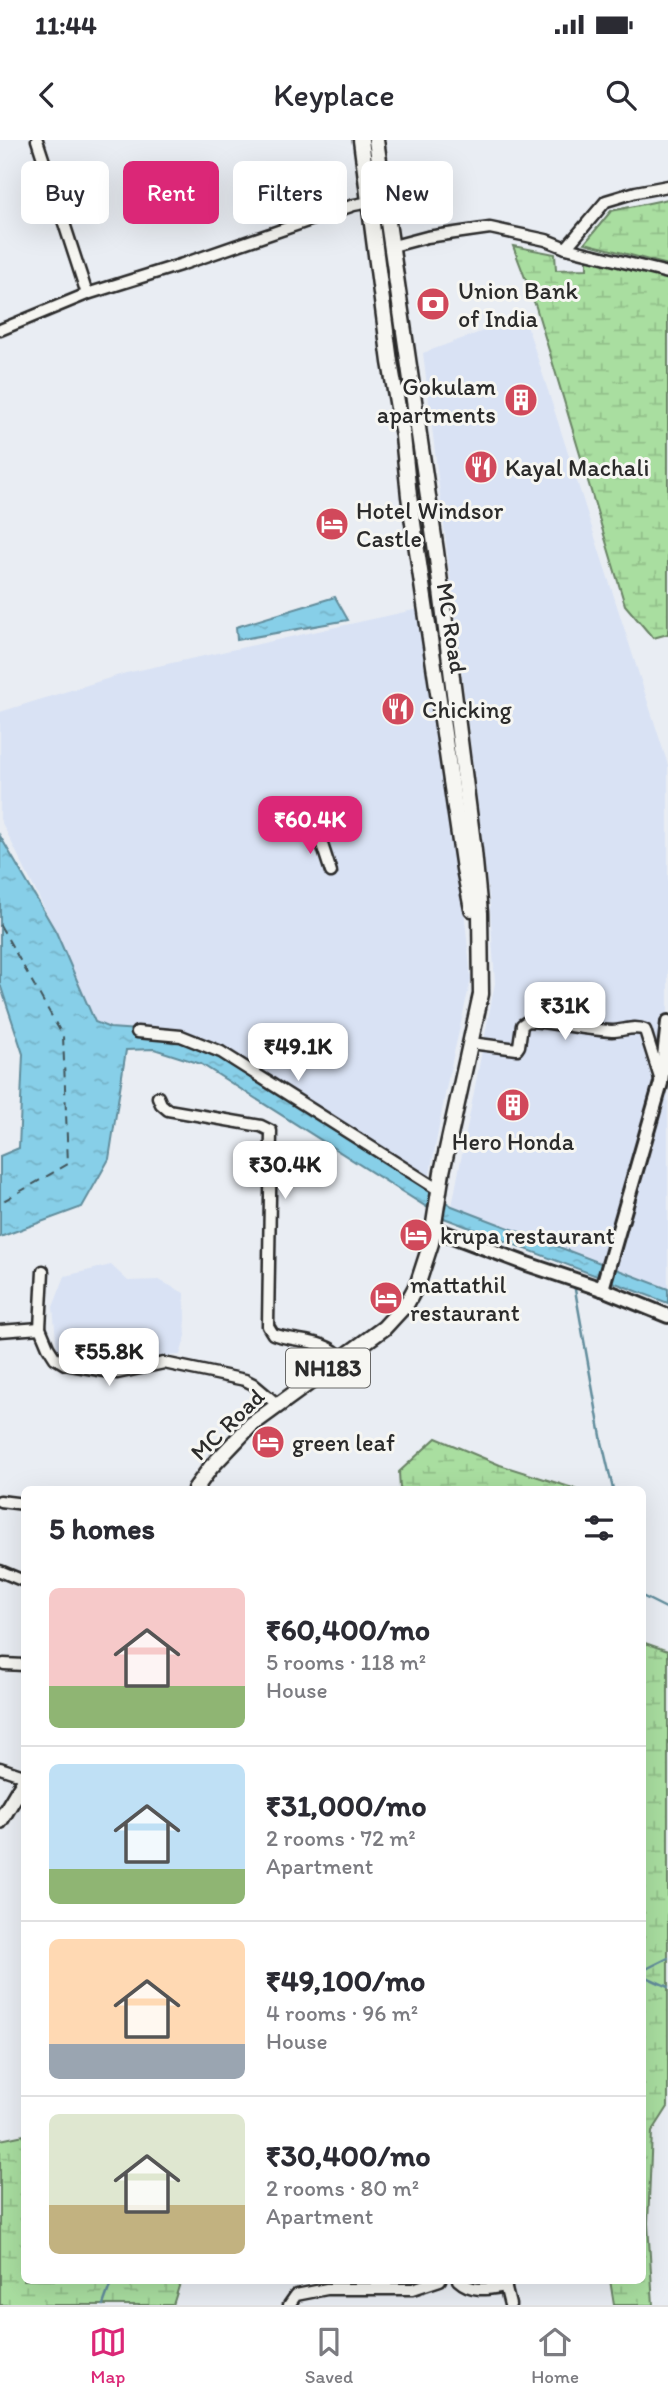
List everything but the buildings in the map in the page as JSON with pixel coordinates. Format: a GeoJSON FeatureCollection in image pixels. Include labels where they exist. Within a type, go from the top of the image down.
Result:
{"type":"FeatureCollection","features":[{"type":"Feature","properties":{"kind":"highway","name":"MC Road"},"geometry":{"type":"LineString","coordinates":[[361,140],[364,161]]}},
{"type":"Feature","properties":{"kind":"highway","name":"MC Road"},"geometry":{"type":"LineString","coordinates":[[197,1486],[234,1441],[278,1405],[384,1328],[407,1303],[426,1260],[481,994],[480,905],[474,851],[427,491],[376,140]]}},
{"type":"Feature","properties":{"kind":"highway","name":"MC Road"},"geometry":{"type":"LineString","coordinates":[[373,224],[390,362],[403,436],[409,496],[464,869],[481,955]]}},
{"type":"Feature","properties":{"kind":"highway"},"geometry":{"type":"LineString","coordinates":[[409,496],[427,491]]}},
{"type":"Feature","properties":{"kind":"highway"},"geometry":{"type":"LineString","coordinates":[[0,1821],[21,1784]]}},
{"type":"Feature","properties":{"kind":"main road"},"geometry":{"type":"LineString","coordinates":[[603,1289],[661,1083],[668,1022]]}},
{"type":"Feature","properties":{"kind":"main road"},"geometry":{"type":"LineString","coordinates":[[433,1229],[668,1315]]}},
{"type":"Feature","properties":{"kind":"street"},"geometry":{"type":"LineString","coordinates":[[37,140],[87,295]]}},
{"type":"Feature","properties":{"kind":"street"},"geometry":{"type":"LineString","coordinates":[[566,248],[606,201],[668,186]]}},
{"type":"Feature","properties":{"kind":"street"},"geometry":{"type":"LineString","coordinates":[[0,330],[87,295],[361,204]]}},
{"type":"Feature","properties":{"kind":"street"},"geometry":{"type":"LineString","coordinates":[[393,246],[427,237],[490,228],[668,273]]}},
{"type":"Feature","properties":{"kind":"street"},"geometry":{"type":"LineString","coordinates":[[318,832],[331,872]]}},
{"type":"Feature","properties":{"kind":"street"},"geometry":{"type":"LineString","coordinates":[[471,1043],[517,1048],[522,1025],[528,1021],[598,1031],[642,1028],[661,1083]]}},
{"type":"Feature","properties":{"kind":"street"},"geometry":{"type":"LineString","coordinates":[[137,1032],[181,1036],[220,1052],[438,1196]]}},
{"type":"Feature","properties":{"kind":"street"},"geometry":{"type":"LineString","coordinates":[[158,1097],[168,1110],[261,1126],[271,1131],[268,1326],[273,1334],[323,1345],[334,1349],[342,1358]]}},
{"type":"Feature","properties":{"kind":"street"},"geometry":{"type":"LineString","coordinates":[[43,1271],[40,1328],[48,1348],[65,1364],[117,1373],[158,1363],[181,1365],[245,1380],[278,1405]]}},
{"type":"Feature","properties":{"kind":"street"},"geometry":{"type":"LineString","coordinates":[[0,1331],[40,1328]]}},
{"type":"Feature","properties":{"kind":"street"},"geometry":{"type":"LineString","coordinates":[[0,1500],[21,1504]]}},
{"type":"Feature","properties":{"kind":"street"},"geometry":{"type":"LineString","coordinates":[[0,1571],[21,1580]]}},
{"type":"Feature","properties":{"kind":"street"},"geometry":{"type":"LineString","coordinates":[[4,1664],[21,1665]]}},
{"type":"Feature","properties":{"kind":"street"},"geometry":{"type":"LineString","coordinates":[[0,1768],[21,1778]]}},
{"type":"Feature","properties":{"kind":"street"},"geometry":{"type":"LineString","coordinates":[[327,2289],[332,2284]]}},
{"type":"Feature","properties":{"kind":"street"},"geometry":{"type":"LineString","coordinates":[[289,2305],[296,2295],[327,2289],[404,2290],[430,2284]]}},
{"type":"Feature","properties":{"kind":"street"},"geometry":{"type":"LineString","coordinates":[[463,2284],[474,2289],[500,2284]]}},
{"type":"Feature","properties":{"kind":"street"},"geometry":{"type":"LineString","coordinates":[[505,2284],[510,2305]]}},
{"type":"Feature","properties":{"kind":"shaded area"},"geometry":{"type":"Polygon","coordinates":[[[524,316],[668,765],[668,1289],[452,1206],[495,983],[490,907],[423,353],[524,316]]]}},
{"type":"Feature","properties":{"kind":"shaded area"},"geometry":{"type":"Polygon","coordinates":[[[423,608],[459,858],[471,979],[448,1079],[427,1190],[241,1068],[95,1022],[56,932],[0,819],[0,712],[126,673],[423,608]]]}},
{"type":"Feature","properties":{"kind":"shaded area"},"geometry":{"type":"Polygon","coordinates":[[[111,1265],[128,1281],[159,1280],[184,1293],[186,1336],[180,1355],[144,1358],[119,1367],[106,1366],[57,1350],[53,1307],[65,1276],[111,1265]]]}},
{"type":"Feature","properties":{"kind":"green space"},"geometry":{"type":"Polygon","coordinates":[[[668,199],[668,265],[585,243],[611,211],[668,199]]]}},
{"type":"Feature","properties":{"kind":"green space"},"geometry":{"type":"Polygon","coordinates":[[[513,246],[555,254],[556,270],[587,269],[587,259],[668,279],[668,634],[653,638],[625,605],[536,307],[513,246]]]}},
{"type":"Feature","properties":{"kind":"green space"},"geometry":{"type":"Polygon","coordinates":[[[436,1438],[500,1465],[566,1486],[400,1486],[399,1472],[436,1438]]]}},
{"type":"Feature","properties":{"kind":"green space"},"geometry":{"type":"Polygon","coordinates":[[[646,1643],[668,1651],[668,2107],[652,2132],[648,2223],[653,2305],[614,2305],[611,2284],[646,2284],[646,1643]]]}},
{"type":"Feature","properties":{"kind":"green space"},"geometry":{"type":"Polygon","coordinates":[[[21,2136],[21,2284],[180,2284],[173,2305],[0,2305],[0,2140],[21,2136]]]}},
{"type":"Feature","properties":{"kind":"water"},"geometry":{"type":"Polygon","coordinates":[[[335,597],[348,620],[237,640],[236,627],[335,597]]]}},
{"type":"Feature","properties":{"kind":"water"},"geometry":{"type":"Polygon","coordinates":[[[0,836],[56,932],[95,1022],[110,1028],[167,1032],[193,1040],[241,1068],[452,1206],[668,1289],[668,1303],[444,1218],[201,1064],[154,1049],[126,1050],[109,1159],[82,1207],[0,1237],[0,1156],[19,1148],[23,1054],[0,984],[0,836]]]}},
{"type":"Feature","properties":{"kind":"waterway"},"geometry":{"type":"LineString","coordinates":[[574,1284],[612,1486]]}},
{"type":"Feature","properties":{"kind":"waterway"},"geometry":{"type":"LineString","coordinates":[[646,1598],[668,1609]]}},
{"type":"Feature","properties":{"kind":"waterway"},"geometry":{"type":"LineString","coordinates":[[646,1969],[668,1958]]}},
{"type":"Feature","properties":{"kind":"waterway"},"geometry":{"type":"LineString","coordinates":[[646,1977],[668,1987]]}},
{"type":"Feature","properties":{"kind":"waterway"},"geometry":{"type":"LineString","coordinates":[[103,2305],[111,2284]]}},
{"type":"Feature","properties":{"kind":"ferry route"},"geometry":{"type":"LineString","coordinates":[[0,925],[63,1036],[68,1164],[0,1203]]}},
{"type":"Feature","properties":{"kind":"place","name":"Union Bank of India"},"geometry":{"type":"Point","coordinates":[433,304]}},
{"type":"Feature","properties":{"kind":"place","name":"Gokulam apartments"},"geometry":{"type":"Point","coordinates":[521,400]}},
{"type":"Feature","properties":{"kind":"place","name":"Kayal Machali"},"geometry":{"type":"Point","coordinates":[481,467]}},
{"type":"Feature","properties":{"kind":"place","name":"Hotel Windsor Castle"},"geometry":{"type":"Point","coordinates":[332,524]}},
{"type":"Feature","properties":{"kind":"place","name":"Chicking"},"geometry":{"type":"Point","coordinates":[398,709]}},
{"type":"Feature","properties":{"kind":"place","name":"Hero Honda"},"geometry":{"type":"Point","coordinates":[513,1105]}},
{"type":"Feature","properties":{"kind":"place","name":"krupa restaurant"},"geometry":{"type":"Point","coordinates":[416,1235]}},
{"type":"Feature","properties":{"kind":"place","name":"mattathil restaurant"},"geometry":{"type":"Point","coordinates":[386,1298]}},
{"type":"Feature","properties":{"kind":"place","name":"green leaf"},"geometry":{"type":"Point","coordinates":[268,1442]}}]}
